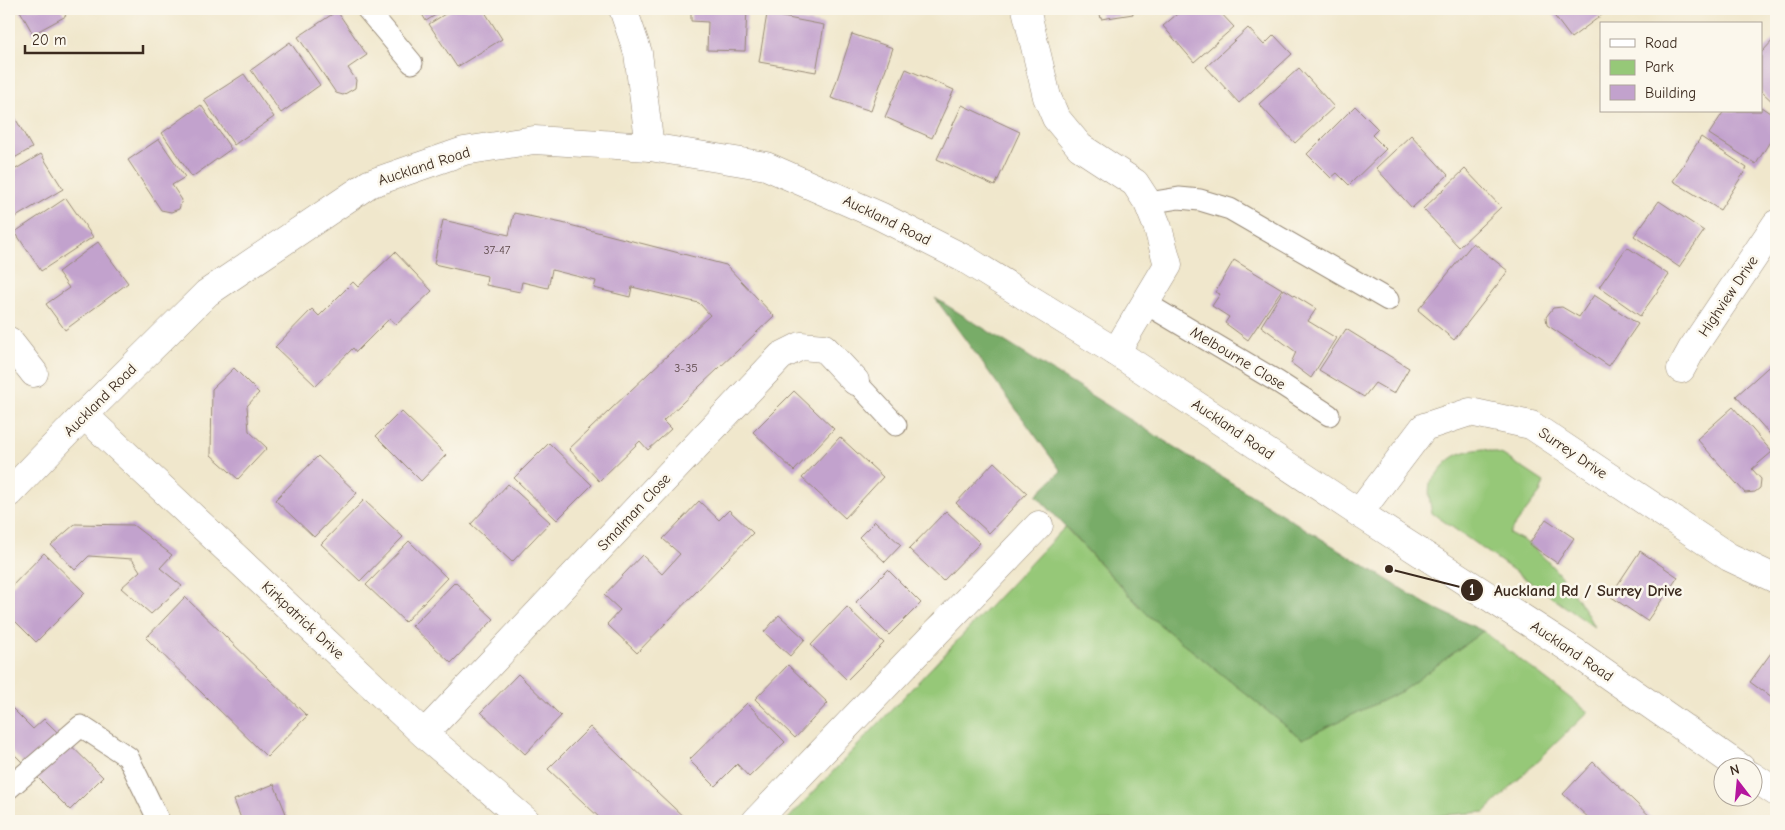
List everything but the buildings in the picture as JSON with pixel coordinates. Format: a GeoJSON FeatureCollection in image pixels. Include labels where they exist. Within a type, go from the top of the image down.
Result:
{"type":"FeatureCollection","features":[{"type":"Feature","properties":{"kind":"street"},"geometry":{"type":"LineString","coordinates":[[624,9],[638,53],[650,147]]}},
{"type":"Feature","properties":{"kind":"street"},"geometry":{"type":"LineString","coordinates":[[1026,9],[1047,97],[1056,118],[1080,147],[1135,183],[1148,203],[1158,228],[1168,264],[1116,352]]}},
{"type":"Feature","properties":{"kind":"street","name":"Auckland Road"},"geometry":{"type":"LineString","coordinates":[[9,494],[84,415],[207,293],[369,184],[464,151],[534,140],[650,147],[766,166],[880,216],[965,259],[1116,352],[1359,513],[1578,654],[1727,758]]}},
{"type":"Feature","properties":{"kind":"street","name":"Highview Drive"},"geometry":{"type":"LineString","coordinates":[[1681,369],[1692,349],[1776,224]]}},
{"type":"Feature","properties":{"kind":"street"},"geometry":{"type":"LineString","coordinates":[[9,341],[34,373]]}},
{"type":"Feature","properties":{"kind":"street","name":"Smalman Close"},"geometry":{"type":"LineString","coordinates":[[424,734],[781,356],[802,346],[824,348],[855,381]]}},
{"type":"Feature","properties":{"kind":"street","name":"Surrey Drive"},"geometry":{"type":"LineString","coordinates":[[1359,513],[1424,427],[1470,412],[1531,425],[1729,557],[1776,579]]}},
{"type":"Feature","properties":{"kind":"street","name":"Kirkpatrick Drive"},"geometry":{"type":"LineString","coordinates":[[84,415],[424,734],[526,821]]}},
{"type":"Feature","properties":{"kind":"street"},"geometry":{"type":"LineString","coordinates":[[756,821],[1039,525]]}},
{"type":"Feature","properties":{"kind":"street"},"geometry":{"type":"LineString","coordinates":[[1762,783],[1776,792]]}},
{"type":"Feature","properties":{"kind":"lane"},"geometry":{"type":"LineString","coordinates":[[367,9],[412,63]]}},
{"type":"Feature","properties":{"kind":"lane"},"geometry":{"type":"LineString","coordinates":[[1148,203],[1179,198],[1200,200],[1230,209],[1388,300]]}},
{"type":"Feature","properties":{"kind":"lane","name":"Melbourne Close"},"geometry":{"type":"LineString","coordinates":[[1145,303],[1270,377],[1329,415]]}},
{"type":"Feature","properties":{"kind":"lane"},"geometry":{"type":"LineString","coordinates":[[855,381],[896,425]]}},
{"type":"Feature","properties":{"kind":"lane"},"geometry":{"type":"LineString","coordinates":[[9,788],[81,726],[128,757],[159,821]]}},
{"type":"Feature","properties":{"kind":"green space"},"geometry":{"type":"Polygon","coordinates":[[[935,298],[1426,604],[1483,631],[1402,691],[1302,739],[1148,615],[1036,495],[1061,471],[935,298]]]}},
{"type":"Feature","properties":{"kind":"green space"},"geometry":{"type":"Polygon","coordinates":[[[1484,449],[1503,455],[1544,482],[1540,493],[1509,533],[1528,543],[1548,562],[1574,594],[1594,627],[1432,513],[1429,495],[1432,480],[1447,462],[1457,455],[1484,449]]]}},
{"type":"Feature","properties":{"kind":"green space"},"geometry":{"type":"Polygon","coordinates":[[[1065,527],[1148,615],[1302,739],[1402,691],[1483,631],[1588,712],[1485,812],[1408,818],[1397,821],[786,821],[1065,527]]]}},
{"type":"Feature","properties":{"kind":"place","name":"Auckland Rd / Surrey Drive"},"geometry":{"type":"Point","coordinates":[1389,569]}}]}
